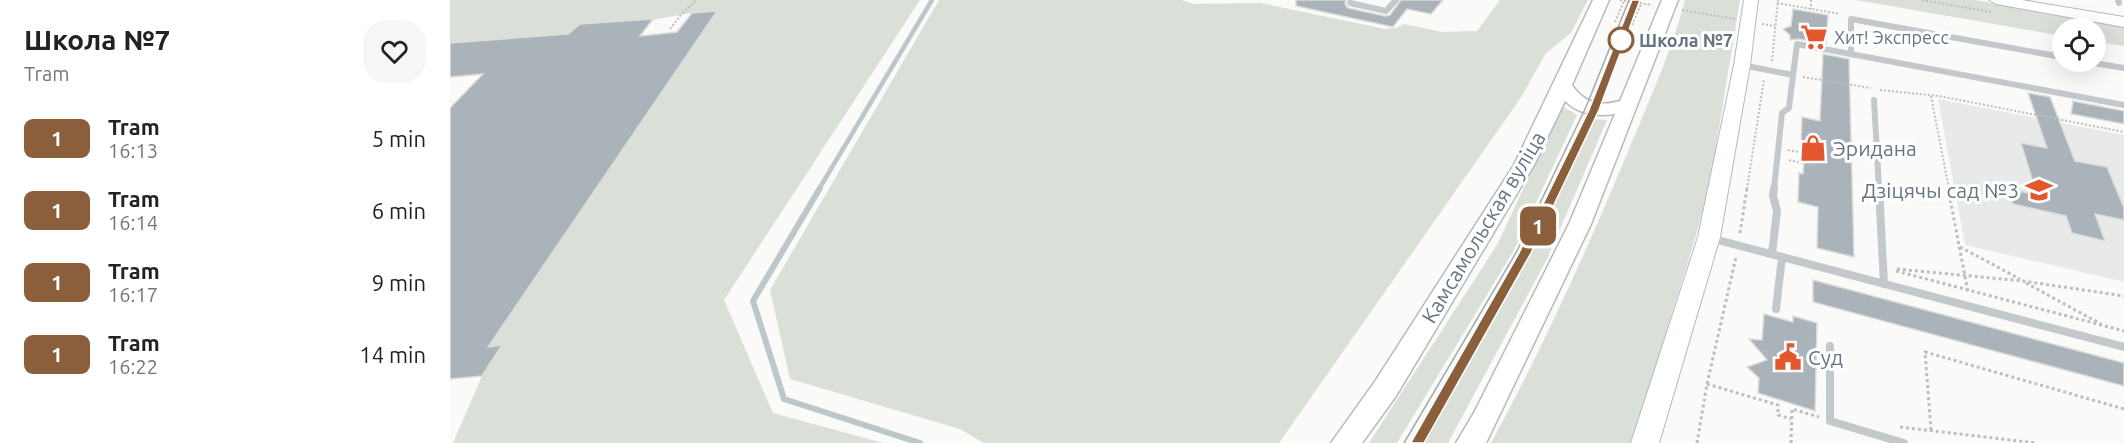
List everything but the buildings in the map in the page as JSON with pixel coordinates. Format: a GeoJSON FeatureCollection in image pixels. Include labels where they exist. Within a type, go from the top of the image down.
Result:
{"type":"FeatureCollection","features":[{"type":"Feature","properties":{"kind":"main road","name":"Камсамольская вуліца"},"geometry":{"type":"LineString","coordinates":[[1346,443],[1386,388],[1524,165],[1601,0]]}},
{"type":"Feature","properties":{"kind":"main road"},"geometry":{"type":"LineString","coordinates":[[1471,443],[1486,418],[1580,224],[1668,4]]}},
{"type":"Feature","properties":{"kind":"main road"},"geometry":{"type":"LineString","coordinates":[[1563,85],[1569,97],[1586,107],[1611,111],[1627,105]]}},
{"type":"Feature","properties":{"kind":"street"},"geometry":{"type":"LineString","coordinates":[[1645,443],[1708,237],[1742,65],[1751,0]]}},
{"type":"Feature","properties":{"kind":"street"},"geometry":{"type":"LineString","coordinates":[[1996,0],[2040,4],[2124,22]]}},
{"type":"Feature","properties":{"kind":"lane"},"geometry":{"type":"LineString","coordinates":[[1350,3],[1386,11],[1396,0]]}},
{"type":"Feature","properties":{"kind":"lane"},"geometry":{"type":"LineString","coordinates":[[1851,54],[1851,19],[2052,55]]}},
{"type":"Feature","properties":{"kind":"lane"},"geometry":{"type":"LineString","coordinates":[[1772,254],[1777,211],[1773,196],[1782,113],[1790,108],[1797,44],[2124,105]]}},
{"type":"Feature","properties":{"kind":"lane"},"geometry":{"type":"LineString","coordinates":[[1742,65],[1793,75]]}},
{"type":"Feature","properties":{"kind":"lane"},"geometry":{"type":"LineString","coordinates":[[2106,65],[2124,68]]}},
{"type":"Feature","properties":{"kind":"lane"},"geometry":{"type":"LineString","coordinates":[[1874,100],[1884,284]]}},
{"type":"Feature","properties":{"kind":"lane"},"geometry":{"type":"LineString","coordinates":[[1708,237],[2124,347]]}},
{"type":"Feature","properties":{"kind":"lane"},"geometry":{"type":"LineString","coordinates":[[1776,309],[1782,257]]}},
{"type":"Feature","properties":{"kind":"lane"},"geometry":{"type":"LineString","coordinates":[[1830,346],[1830,421],[1904,443]]}},
{"type":"Feature","properties":{"kind":"path"},"geometry":{"type":"LineString","coordinates":[[670,29],[684,11],[697,0]]}},
{"type":"Feature","properties":{"kind":"path"},"geometry":{"type":"LineString","coordinates":[[1615,22],[1622,0],[1641,4],[1668,4],[1775,27]]}},
{"type":"Feature","properties":{"kind":"path"},"geometry":{"type":"LineString","coordinates":[[1811,0],[1811,9]]}},
{"type":"Feature","properties":{"kind":"path"},"geometry":{"type":"LineString","coordinates":[[1771,71],[1777,2],[1845,15],[1851,19]]}},
{"type":"Feature","properties":{"kind":"path"},"geometry":{"type":"LineString","coordinates":[[1632,25],[1641,4]]}},
{"type":"Feature","properties":{"kind":"path"},"geometry":{"type":"LineString","coordinates":[[1793,75],[1931,96],[2124,132]]}},
{"type":"Feature","properties":{"kind":"path"},"geometry":{"type":"LineString","coordinates":[[1931,96],[1971,307]]}},
{"type":"Feature","properties":{"kind":"path"},"geometry":{"type":"LineString","coordinates":[[1778,157],[1814,165],[1814,155],[1804,153]]}},
{"type":"Feature","properties":{"kind":"path"},"geometry":{"type":"LineString","coordinates":[[1960,247],[2124,336]]}},
{"type":"Feature","properties":{"kind":"path"},"geometry":{"type":"LineString","coordinates":[[1882,268],[2023,281],[2124,296]]}},
{"type":"Feature","properties":{"kind":"path"},"geometry":{"type":"LineString","coordinates":[[1882,268],[2124,331]]}},
{"type":"Feature","properties":{"kind":"path"},"geometry":{"type":"LineString","coordinates":[[1931,430],[1925,352],[2124,409]]}},
{"type":"Feature","properties":{"kind":"path"},"geometry":{"type":"LineString","coordinates":[[1707,384],[1778,405],[1778,415],[1792,419]]}},
{"type":"Feature","properties":{"kind":"path"},"geometry":{"type":"LineString","coordinates":[[1791,443],[1792,410],[1830,421]]}},
{"type":"Feature","properties":{"kind":"path"},"geometry":{"type":"LineString","coordinates":[[1898,427],[2036,443]]}},
{"type":"Feature","properties":{"kind":"shaded area"},"geometry":{"type":"Polygon","coordinates":[[[450,0],[920,0],[724,300],[773,413],[883,443],[453,443],[482,376],[502,346],[488,347],[716,11],[568,34],[450,43],[450,0]]]}},
{"type":"Feature","properties":{"kind":"shaded area"},"geometry":{"type":"Polygon","coordinates":[[[939,0],[1182,0],[1193,4],[1261,3],[1385,29],[1396,28],[1404,24],[1442,32],[1477,31],[1500,0],[1588,0],[1571,33],[1546,53],[1520,99],[1279,443],[984,443],[960,429],[790,379],[770,290],[939,0]]]}},
{"type":"Feature","properties":{"kind":"shaded area"},"geometry":{"type":"Polygon","coordinates":[[[1685,0],[1740,0],[1710,182],[1695,239],[1632,443],[1491,443],[1546,337],[1596,227],[1659,78],[1685,0]]]}},
{"type":"Feature","properties":{"kind":"shaded area"},"geometry":{"type":"Polygon","coordinates":[[[1856,0],[1975,0],[2082,18],[2052,18],[2052,34],[1856,0]]]}},
{"type":"Feature","properties":{"kind":"shaded area"},"geometry":{"type":"Polygon","coordinates":[[[2106,22],[2124,25],[2124,46],[2106,43],[2106,22]]]}},
{"type":"Feature","properties":{"kind":"shaded area","name":"Дзіцячы сад №3"},"geometry":{"type":"Polygon","coordinates":[[[1938,99],[2124,135],[2124,282],[1965,245],[1938,99]]]}},
{"type":"Feature","properties":{"kind":"shaded area"},"geometry":{"type":"Polygon","coordinates":[[[1562,106],[1577,115],[1514,250],[1397,443],[1369,443],[1497,245],[1562,106]]]}},
{"type":"Feature","properties":{"kind":"shaded area"},"geometry":{"type":"Polygon","coordinates":[[[1592,119],[1607,120],[1547,259],[1448,443],[1424,443],[1529,254],[1592,119]]]}},
{"type":"Feature","properties":{"kind":"waterway"},"geometry":{"type":"LineString","coordinates":[[819,189],[932,0]]}},
{"type":"Feature","properties":{"kind":"waterway"},"geometry":{"type":"LineString","coordinates":[[820,188],[753,301],[784,399],[920,443]]}},
{"type":"Feature","properties":{"kind":"tram line"},"geometry":{"type":"LineString","coordinates":[[1404,443],[1517,251],[1586,107],[1629,0]]}},
{"type":"Feature","properties":{"kind":"tram line","name":"1"},"geometry":{"type":"LineString","coordinates":[[1419,443],[1525,253],[1594,110],[1636,0]]}},
{"type":"Feature","properties":{"kind":"tram line"},"geometry":{"type":"LineString","coordinates":[[1419,443],[1511,278]]}},
{"type":"Feature","properties":{"kind":"place","name":"Хит! Экспресс"},"geometry":{"type":"Point","coordinates":[1814,37]}},
{"type":"Feature","properties":{"kind":"place","name":"Школа №7"},"geometry":{"type":"Point","coordinates":[1621,40]}},
{"type":"Feature","properties":{"kind":"place","name":"Эридана"},"geometry":{"type":"Point","coordinates":[1813,148]}},
{"type":"Feature","properties":{"kind":"place","name":"Дзіцячы сад №3"},"geometry":{"type":"Point","coordinates":[2039,190]}},
{"type":"Feature","properties":{"kind":"place","name":"Суд"},"geometry":{"type":"Point","coordinates":[1788,357]}}]}
